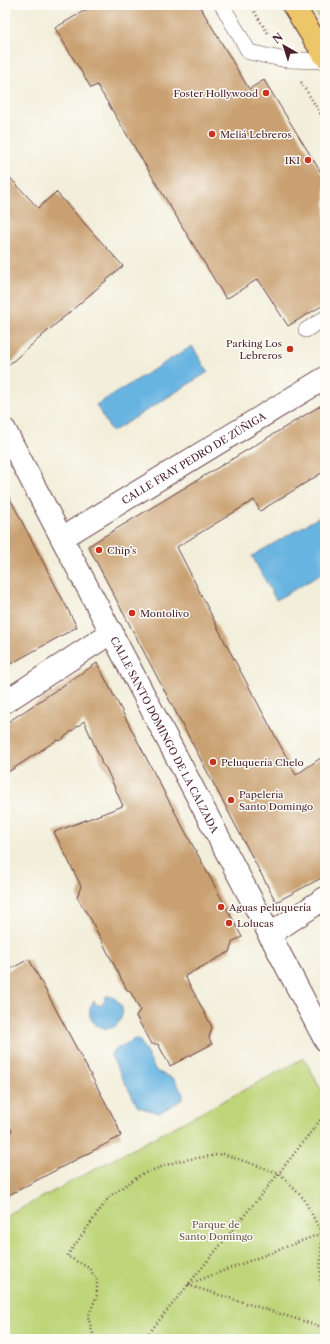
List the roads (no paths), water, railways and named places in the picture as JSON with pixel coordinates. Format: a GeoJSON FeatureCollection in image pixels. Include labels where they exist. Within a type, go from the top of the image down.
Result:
{"type":"FeatureCollection","features":[{"type":"Feature","properties":{"kind":"main road"},"geometry":{"type":"LineString","coordinates":[[293,5],[325,56]]}},
{"type":"Feature","properties":{"kind":"street","name":"CALLE FRAY PEDRO DE ZÚÑIGA"},"geometry":{"type":"LineString","coordinates":[[62,538],[325,378]]}},
{"type":"Feature","properties":{"kind":"street","name":"CALLE SANTO DOMINGO DE LA CALZADA"},"geometry":{"type":"LineString","coordinates":[[5,430],[325,1040]]}},
{"type":"Feature","properties":{"kind":"street"},"geometry":{"type":"LineString","coordinates":[[5,702],[112,632]]}},
{"type":"Feature","properties":{"kind":"street"},"geometry":{"type":"LineString","coordinates":[[269,934],[325,898]]}},
{"type":"Feature","properties":{"kind":"lane"},"geometry":{"type":"LineString","coordinates":[[222,5],[249,52],[286,60],[325,61]]}},
{"type":"Feature","properties":{"kind":"lane"},"geometry":{"type":"LineString","coordinates":[[306,330],[325,318]]}},
{"type":"Feature","properties":{"kind":"water"},"geometry":{"type":"Polygon","coordinates":[[[192,346],[208,372],[112,432],[96,405],[192,346]]]}},
{"type":"Feature","properties":{"kind":"water"},"geometry":{"type":"Polygon","coordinates":[[[321,516],[325,523],[325,572],[276,600],[252,556],[321,516]]]}},
{"type":"Feature","properties":{"kind":"water"},"geometry":{"type":"Polygon","coordinates":[[[106,996],[117,1000],[122,1007],[121,1018],[117,1025],[111,1028],[99,1026],[94,1023],[90,1017],[90,1010],[93,1002],[94,1001],[97,1005],[101,1004],[104,1002],[106,996]]]}},
{"type":"Feature","properties":{"kind":"water"},"geometry":{"type":"Polygon","coordinates":[[[135,1039],[140,1041],[156,1071],[174,1079],[183,1094],[183,1099],[159,1113],[138,1107],[111,1055],[113,1051],[135,1039]]]}},
{"type":"Feature","properties":{"kind":"place","name":"Foster Hollywood"},"geometry":{"type":"Point","coordinates":[266,93]}},
{"type":"Feature","properties":{"kind":"place","name":"Meliá Lebreros"},"geometry":{"type":"Point","coordinates":[212,134]}},
{"type":"Feature","properties":{"kind":"place","name":"IKI"},"geometry":{"type":"Point","coordinates":[308,160]}},
{"type":"Feature","properties":{"kind":"place","name":"Parking Los Lebreros"},"geometry":{"type":"Point","coordinates":[290,349]}},
{"type":"Feature","properties":{"kind":"place","name":"Chip's"},"geometry":{"type":"Point","coordinates":[99,550]}},
{"type":"Feature","properties":{"kind":"place","name":"Montolivo"},"geometry":{"type":"Point","coordinates":[132,613]}},
{"type":"Feature","properties":{"kind":"place","name":"Peluquería Chelo"},"geometry":{"type":"Point","coordinates":[213,762]}},
{"type":"Feature","properties":{"kind":"place","name":"Papelería Santo Domingo"},"geometry":{"type":"Point","coordinates":[231,800]}},
{"type":"Feature","properties":{"kind":"place","name":"Aguas peluquería"},"geometry":{"type":"Point","coordinates":[221,907]}},
{"type":"Feature","properties":{"kind":"place","name":"Lolucas"},"geometry":{"type":"Point","coordinates":[229,923]}},
{"type":"Feature","properties":{"kind":"park label","name":"Parque de Santo Domingo"},"geometry":{"type":"Point","coordinates":[216,1230]}}]}
